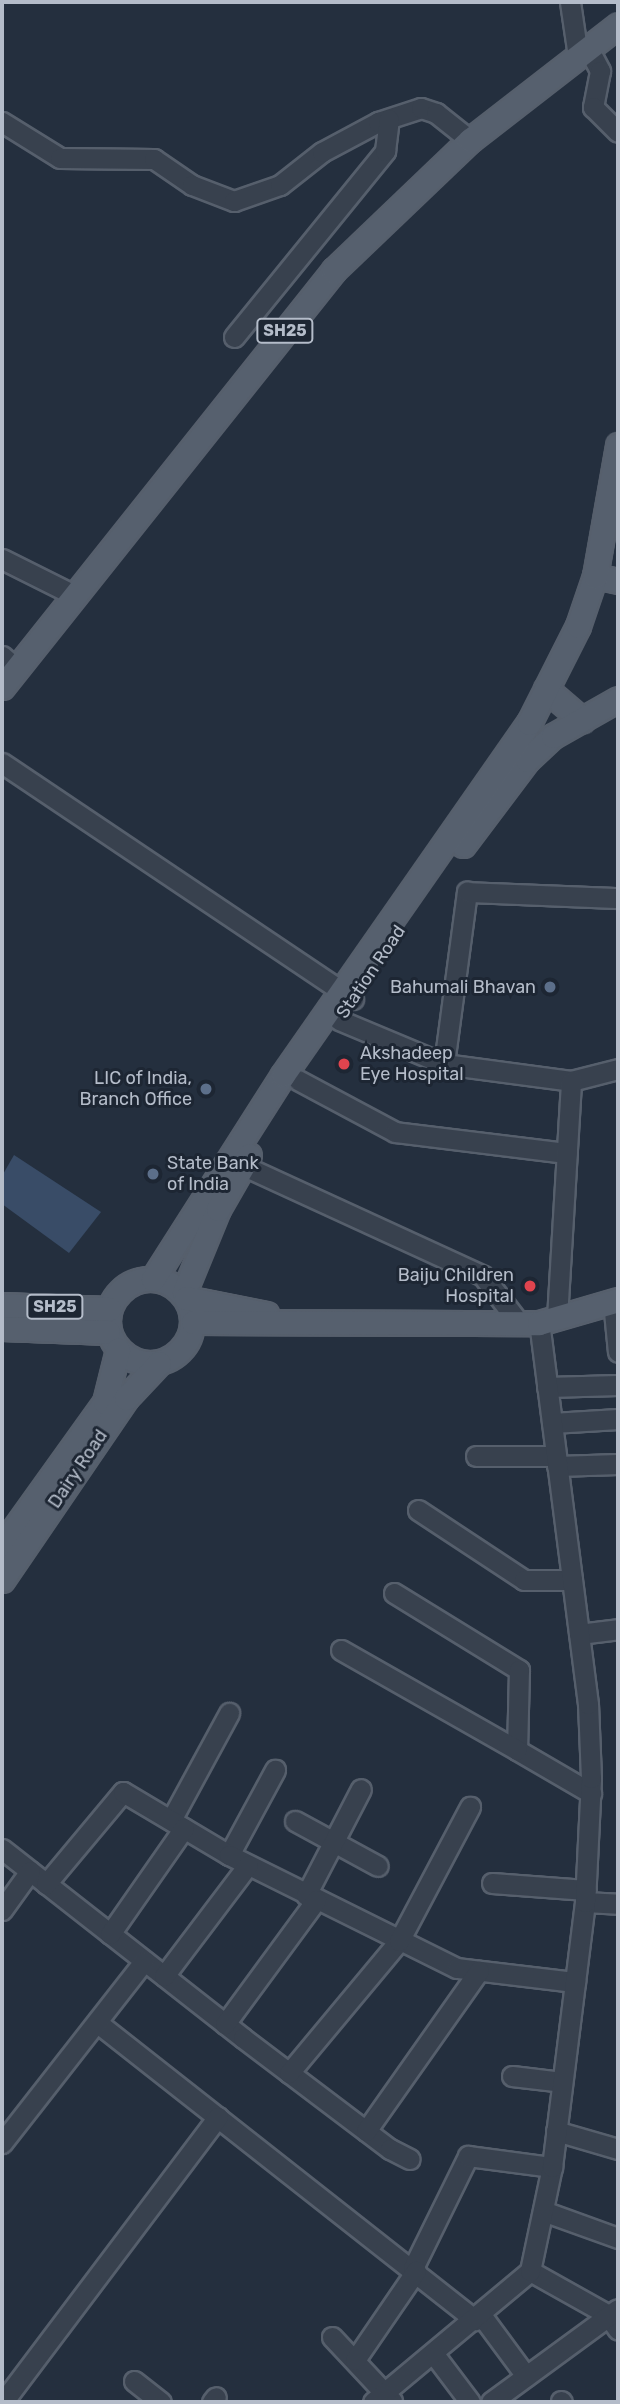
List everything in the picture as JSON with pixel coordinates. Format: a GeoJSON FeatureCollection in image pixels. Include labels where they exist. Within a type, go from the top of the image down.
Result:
{"type":"FeatureCollection","features":[{"type":"Feature","properties":{"kind":"main road","name":"SH25"},"geometry":{"type":"LineString","coordinates":[[2,687],[9,662],[75,596],[334,270],[470,140],[618,25]]}},
{"type":"Feature","properties":{"kind":"main road"},"geometry":{"type":"LineString","coordinates":[[153,1279],[283,1075],[347,996],[529,723],[578,626],[595,576],[618,445]]}},
{"type":"Feature","properties":{"kind":"main road"},"geometry":{"type":"LineString","coordinates":[[595,576],[618,581]]}},
{"type":"Feature","properties":{"kind":"main road"},"geometry":{"type":"LineString","coordinates":[[546,689],[582,720]]}},
{"type":"Feature","properties":{"kind":"main road","name":"Station Road"},"geometry":{"type":"LineString","coordinates":[[185,1295],[206,1233],[242,1166],[339,1020],[347,996],[527,760],[553,736],[618,699]]}},
{"type":"Feature","properties":{"kind":"main road"},"geometry":{"type":"LineString","coordinates":[[185,1295],[193,1322],[183,1349],[159,1363],[130,1359],[112,1330],[125,1286],[153,1279],[185,1295],[281,1321],[538,1322],[616,1301]]}},
{"type":"Feature","properties":{"kind":"main road","name":"SH25"},"geometry":{"type":"LineString","coordinates":[[2,1305],[112,1330]]}},
{"type":"Feature","properties":{"kind":"main road"},"geometry":{"type":"LineString","coordinates":[[193,1322],[271,1325],[281,1321]]}},
{"type":"Feature","properties":{"kind":"main road"},"geometry":{"type":"LineString","coordinates":[[2,1328],[112,1330]]}},
{"type":"Feature","properties":{"kind":"main road","name":"Dairy Road"},"geometry":{"type":"LineString","coordinates":[[2,1546],[105,1402],[112,1330]]}},
{"type":"Feature","properties":{"kind":"main road","name":"Dairy Road"},"geometry":{"type":"LineString","coordinates":[[2,1580],[126,1398],[159,1363]]}},
{"type":"Feature","properties":{"kind":"street"},"geometry":{"type":"LineString","coordinates":[[570,2],[583,52],[600,71],[593,107],[618,132]]}},
{"type":"Feature","properties":{"kind":"street"},"geometry":{"type":"LineString","coordinates":[[2,122],[60,158],[154,159],[192,185],[234,201],[280,185],[322,152],[389,119],[429,109],[470,140]]}},
{"type":"Feature","properties":{"kind":"street"},"geometry":{"type":"LineString","coordinates":[[234,337],[384,151],[389,119]]}},
{"type":"Feature","properties":{"kind":"street"},"geometry":{"type":"LineString","coordinates":[[2,559],[75,596]]}},
{"type":"Feature","properties":{"kind":"street"},"geometry":{"type":"LineString","coordinates":[[2,763],[347,996]]}},
{"type":"Feature","properties":{"kind":"street"},"geometry":{"type":"LineString","coordinates":[[444,1064],[467,892],[618,898]]}},
{"type":"Feature","properties":{"kind":"street"},"geometry":{"type":"LineString","coordinates":[[339,1020],[444,1064],[571,1081],[618,1069]]}},
{"type":"Feature","properties":{"kind":"street"},"geometry":{"type":"LineString","coordinates":[[298,1080],[395,1132],[567,1153]]}},
{"type":"Feature","properties":{"kind":"street"},"geometry":{"type":"LineString","coordinates":[[332,2337],[355,2361],[384,2399],[433,2353],[530,2271],[552,2167],[585,1896],[591,1793],[588,1704],[538,1322],[567,1153],[571,1081]]}},
{"type":"Feature","properties":{"kind":"street"},"geometry":{"type":"LineString","coordinates":[[242,1166],[483,1276],[538,1322]]}},
{"type":"Feature","properties":{"kind":"street"},"geometry":{"type":"LineString","coordinates":[[616,1301],[618,1352]]}},
{"type":"Feature","properties":{"kind":"street"},"geometry":{"type":"LineString","coordinates":[[547,1387],[618,1385]]}},
{"type":"Feature","properties":{"kind":"street"},"geometry":{"type":"LineString","coordinates":[[552,1423],[618,1419]]}},
{"type":"Feature","properties":{"kind":"street"},"geometry":{"type":"LineString","coordinates":[[476,1455],[618,1464]]}},
{"type":"Feature","properties":{"kind":"street"},"geometry":{"type":"LineString","coordinates":[[418,1510],[524,1580],[572,1580]]}},
{"type":"Feature","properties":{"kind":"street"},"geometry":{"type":"LineString","coordinates":[[394,1593],[519,1671],[517,1749]]}},
{"type":"Feature","properties":{"kind":"street"},"geometry":{"type":"LineString","coordinates":[[579,1634],[618,1629]]}},
{"type":"Feature","properties":{"kind":"street"},"geometry":{"type":"LineString","coordinates":[[341,1650],[591,1793]]}},
{"type":"Feature","properties":{"kind":"street"},"geometry":{"type":"LineString","coordinates":[[110,1934],[177,1824],[229,1713]]}},
{"type":"Feature","properties":{"kind":"street"},"geometry":{"type":"LineString","coordinates":[[229,1855],[275,1770]]}},
{"type":"Feature","properties":{"kind":"street"},"geometry":{"type":"LineString","coordinates":[[225,2024],[311,1898],[361,1789]]}},
{"type":"Feature","properties":{"kind":"street"},"geometry":{"type":"LineString","coordinates":[[46,1884],[123,1792],[229,1855],[311,1898],[457,1968],[575,1982]]}},
{"type":"Feature","properties":{"kind":"street"},"geometry":{"type":"LineString","coordinates":[[289,2073],[398,1941],[470,1807]]}},
{"type":"Feature","properties":{"kind":"street"},"geometry":{"type":"LineString","coordinates":[[295,1821],[378,1866]]}},
{"type":"Feature","properties":{"kind":"street"},"geometry":{"type":"LineString","coordinates":[[2,1849],[289,2073],[366,2131],[410,2159]]}},
{"type":"Feature","properties":{"kind":"street"},"geometry":{"type":"LineString","coordinates":[[164,1976],[248,1865]]}},
{"type":"Feature","properties":{"kind":"street"},"geometry":{"type":"LineString","coordinates":[[2,1910],[30,1871]]}},
{"type":"Feature","properties":{"kind":"street"},"geometry":{"type":"LineString","coordinates":[[492,1883],[585,1896],[618,1904]]}},
{"type":"Feature","properties":{"kind":"street"},"geometry":{"type":"LineString","coordinates":[[5,2131],[99,2024],[144,1961]]}},
{"type":"Feature","properties":{"kind":"street"},"geometry":{"type":"LineString","coordinates":[[366,2131],[479,1971]]}},
{"type":"Feature","properties":{"kind":"street"},"geometry":{"type":"LineString","coordinates":[[99,2024],[478,2317],[526,2376]]}},
{"type":"Feature","properties":{"kind":"street"},"geometry":{"type":"LineString","coordinates":[[512,2076],[562,2082]]}},
{"type":"Feature","properties":{"kind":"street"},"geometry":{"type":"LineString","coordinates":[[3,2402],[218,2117]]}},
{"type":"Feature","properties":{"kind":"street"},"geometry":{"type":"LineString","coordinates":[[556,2131],[618,2149]]}},
{"type":"Feature","properties":{"kind":"street"},"geometry":{"type":"LineString","coordinates":[[355,2361],[414,2270],[468,2156],[552,2167]]}},
{"type":"Feature","properties":{"kind":"street"},"geometry":{"type":"LineString","coordinates":[[543,2211],[618,2238]]}},
{"type":"Feature","properties":{"kind":"street"},"geometry":{"type":"LineString","coordinates":[[491,2402],[615,2317],[530,2271]]}},
{"type":"Feature","properties":{"kind":"street"},"geometry":{"type":"LineString","coordinates":[[433,2353],[470,2402]]}},
{"type":"Feature","properties":{"kind":"street"},"geometry":{"type":"LineString","coordinates":[[134,2381],[161,2402]]}},
{"type":"Feature","properties":{"kind":"water"},"geometry":{"type":"Polygon","coordinates":[[[14,1155],[101,1212],[69,1253],[2,1204],[2,1176],[14,1155]]]}},
{"type":"Feature","properties":{"kind":"place","name":"Bahumali Bhavan"},"geometry":{"type":"Point","coordinates":[550,987]}},
{"type":"Feature","properties":{"kind":"place","name":"Akshadeep Eye Hospital"},"geometry":{"type":"Point","coordinates":[344,1064]}},
{"type":"Feature","properties":{"kind":"place","name":"LIC of India, Branch Office"},"geometry":{"type":"Point","coordinates":[206,1089]}},
{"type":"Feature","properties":{"kind":"place","name":"State Bank of India"},"geometry":{"type":"Point","coordinates":[153,1174]}},
{"type":"Feature","properties":{"kind":"place","name":"Baiju Children Hospital"},"geometry":{"type":"Point","coordinates":[530,1286]}}]}
